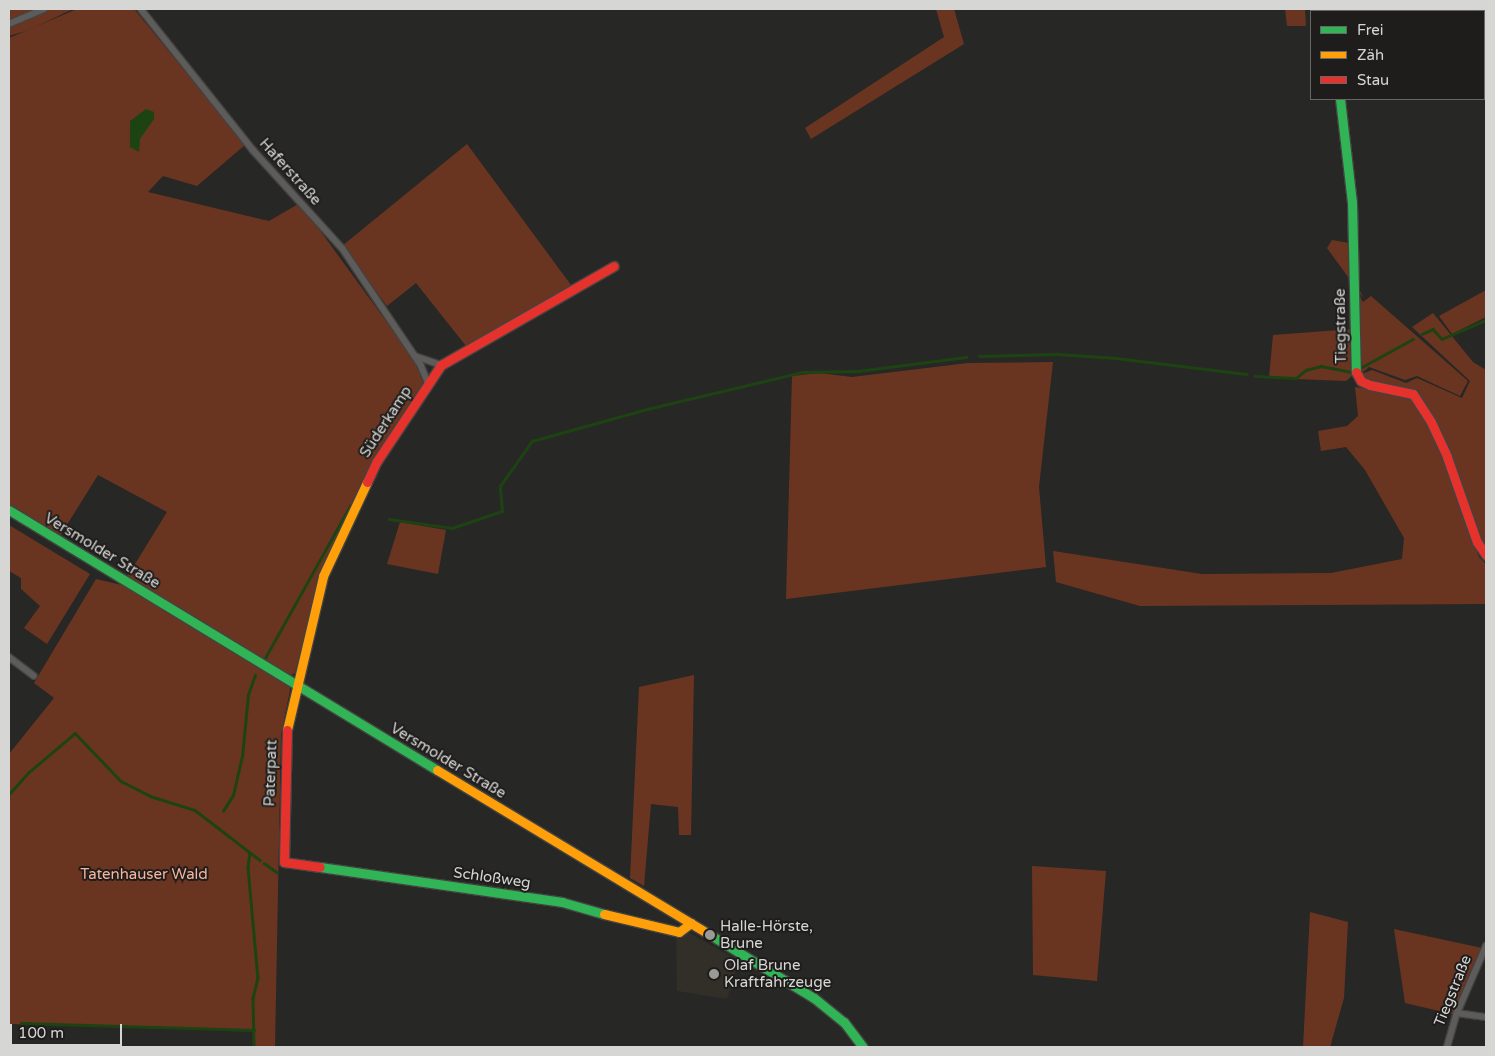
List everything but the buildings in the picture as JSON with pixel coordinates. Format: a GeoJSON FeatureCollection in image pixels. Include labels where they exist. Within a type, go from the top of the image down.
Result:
{"type":"FeatureCollection","features":[{"type":"Feature","properties":{"kind":"street"},"geometry":{"type":"LineString","coordinates":[[9,24],[44,9]]}},
{"type":"Feature","properties":{"kind":"street","name":"Haferstraße"},"geometry":{"type":"LineString","coordinates":[[144,9],[253,150],[342,249],[415,356],[428,382]]}},
{"type":"Feature","properties":{"kind":"street","name":"Tiegstraße"},"geometry":{"type":"LineString","coordinates":[[1340,100],[1352,202],[1356,372],[1361,381],[1370,385],[1413,394],[1431,422],[1447,458],[1477,542],[1486,555]]}},
{"type":"Feature","properties":{"kind":"street","name":"Süderkamp"},"geometry":{"type":"LineString","coordinates":[[295,684],[323,576],[344,526],[376,461],[404,425],[428,382],[441,365],[614,266]]}},
{"type":"Feature","properties":{"kind":"street"},"geometry":{"type":"LineString","coordinates":[[415,356],[441,365]]}},
{"type":"Feature","properties":{"kind":"street","name":"Versmolder Straße"},"geometry":{"type":"LineString","coordinates":[[9,510],[814,998],[844,1022],[863,1047]]}},
{"type":"Feature","properties":{"kind":"street"},"geometry":{"type":"LineString","coordinates":[[9,657],[34,676]]}},
{"type":"Feature","properties":{"kind":"street","name":"Paterpatt"},"geometry":{"type":"LineString","coordinates":[[284,862],[286,735],[295,684]]}},
{"type":"Feature","properties":{"kind":"street","name":"Schloßweg"},"geometry":{"type":"LineString","coordinates":[[284,862],[562,902],[664,930],[679,932],[692,923]]}},
{"type":"Feature","properties":{"kind":"street","name":"Tiegstraße"},"geometry":{"type":"LineString","coordinates":[[1446,1047],[1457,1013],[1486,946]]}},
{"type":"Feature","properties":{"kind":"street"},"geometry":{"type":"LineString","coordinates":[[1457,1013],[1486,1017]]}},
{"type":"Feature","properties":{"kind":"shaded area"},"geometry":{"type":"Polygon","coordinates":[[[146,109],[154,112],[154,119],[140,139],[139,152],[130,147],[130,121],[146,109]]]}},
{"type":"Feature","properties":{"kind":"shaded area"},"geometry":{"type":"Polygon","coordinates":[[[688,932],[739,961],[727,999],[677,991],[676,935],[688,932]]]}},
{"type":"Feature","properties":{"kind":"green space"},"geometry":{"type":"Polygon","coordinates":[[[9,9],[73,9],[29,30],[9,36],[9,9]]]}},
{"type":"Feature","properties":{"kind":"green space","name":"Tatenhauser Wald"},"geometry":{"type":"Polygon","coordinates":[[[77,9],[135,10],[245,145],[197,186],[163,176],[148,192],[269,221],[300,203],[415,361],[423,383],[401,425],[374,457],[352,502],[320,575],[295,673],[290,676],[290,690],[281,735],[275,1047],[255,1047],[254,1030],[9,1024],[9,754],[54,698],[34,683],[96,579],[122,585],[167,512],[98,475],[60,536],[9,505],[9,38],[77,9]]]}},
{"type":"Feature","properties":{"kind":"green space"},"geometry":{"type":"Polygon","coordinates":[[[936,9],[954,9],[964,44],[811,139],[805,128],[944,37],[936,9]]]}},
{"type":"Feature","properties":{"kind":"green space"},"geometry":{"type":"Polygon","coordinates":[[[1285,9],[1305,9],[1306,26],[1287,26],[1285,9]]]}},
{"type":"Feature","properties":{"kind":"green space"},"geometry":{"type":"Polygon","coordinates":[[[467,144],[571,285],[466,346],[416,283],[387,306],[342,246],[467,144]]]}},
{"type":"Feature","properties":{"kind":"green space"},"geometry":{"type":"Polygon","coordinates":[[[1332,240],[1349,243],[1350,271],[1364,299],[1327,248],[1332,240]]]}},
{"type":"Feature","properties":{"kind":"green space"},"geometry":{"type":"Polygon","coordinates":[[[1486,290],[1486,317],[1452,334],[1439,316],[1486,290]]]}},
{"type":"Feature","properties":{"kind":"green space"},"geometry":{"type":"Polygon","coordinates":[[[1357,292],[1363,302],[1371,296],[1468,381],[1460,396],[1417,376],[1405,380],[1369,367],[1362,373],[1359,360],[1357,292]]]}},
{"type":"Feature","properties":{"kind":"green space"},"geometry":{"type":"Polygon","coordinates":[[[1433,313],[1473,362],[1486,370],[1486,554],[1450,456],[1418,390],[1371,382],[1362,374],[1372,370],[1406,383],[1417,378],[1462,398],[1470,381],[1412,327],[1433,313]]]}},
{"type":"Feature","properties":{"kind":"green space"},"geometry":{"type":"Polygon","coordinates":[[[1352,329],[1353,375],[1346,381],[1269,378],[1273,335],[1352,329]]]}},
{"type":"Feature","properties":{"kind":"green space"},"geometry":{"type":"Polygon","coordinates":[[[1053,362],[1039,487],[1046,567],[786,599],[792,376],[819,373],[852,377],[968,363],[1053,362]]]}},
{"type":"Feature","properties":{"kind":"green space"},"geometry":{"type":"Polygon","coordinates":[[[1355,387],[1411,395],[1430,423],[1479,557],[1486,564],[1486,604],[1140,606],[1056,582],[1053,551],[1202,574],[1331,573],[1402,559],[1404,538],[1365,470],[1346,447],[1321,451],[1318,431],[1347,426],[1358,416],[1355,387]]]}},
{"type":"Feature","properties":{"kind":"green space"},"geometry":{"type":"Polygon","coordinates":[[[400,522],[446,530],[438,574],[387,564],[400,522]]]}},
{"type":"Feature","properties":{"kind":"green space"},"geometry":{"type":"Polygon","coordinates":[[[9,525],[90,574],[47,644],[24,628],[40,606],[21,589],[21,578],[9,571],[9,525]]]}},
{"type":"Feature","properties":{"kind":"green space"},"geometry":{"type":"Polygon","coordinates":[[[694,675],[691,835],[679,835],[678,807],[651,804],[644,886],[630,878],[639,687],[694,675]]]}},
{"type":"Feature","properties":{"kind":"green space"},"geometry":{"type":"Polygon","coordinates":[[[1032,866],[1106,871],[1097,981],[1033,975],[1032,866]]]}},
{"type":"Feature","properties":{"kind":"green space"},"geometry":{"type":"Polygon","coordinates":[[[1310,912],[1348,922],[1344,998],[1330,1047],[1303,1047],[1310,912]]]}},
{"type":"Feature","properties":{"kind":"green space"},"geometry":{"type":"Polygon","coordinates":[[[1394,929],[1482,948],[1452,1014],[1405,1003],[1394,929]]]}},
{"type":"Feature","properties":{"kind":"waterway"},"geometry":{"type":"LineString","coordinates":[[1422,334],[1433,329],[1442,339],[1486,320]]}},
{"type":"Feature","properties":{"kind":"waterway"},"geometry":{"type":"LineString","coordinates":[[1362,367],[1413,339]]}},
{"type":"Feature","properties":{"kind":"waterway"},"geometry":{"type":"LineString","coordinates":[[979,356],[1057,354],[1116,358],[1246,374]]}},
{"type":"Feature","properties":{"kind":"waterway"},"geometry":{"type":"LineString","coordinates":[[389,519],[452,528],[502,511],[500,486],[532,441],[647,409],[802,372],[858,371],[966,357]]}},
{"type":"Feature","properties":{"kind":"waterway"},"geometry":{"type":"LineString","coordinates":[[1255,376],[1296,378],[1306,370],[1321,366],[1352,372]]}},
{"type":"Feature","properties":{"kind":"waterway"},"geometry":{"type":"LineString","coordinates":[[265,658],[350,506]]}},
{"type":"Feature","properties":{"kind":"waterway"},"geometry":{"type":"LineString","coordinates":[[223,811],[233,795],[242,757],[248,695],[255,675]]}},
{"type":"Feature","properties":{"kind":"waterway"},"geometry":{"type":"LineString","coordinates":[[9,794],[29,772],[75,733],[121,781],[150,796],[195,810],[260,860]]}},
{"type":"Feature","properties":{"kind":"waterway"},"geometry":{"type":"LineString","coordinates":[[250,853],[248,867],[258,978],[253,998],[254,1047]]}},
{"type":"Feature","properties":{"kind":"waterway"},"geometry":{"type":"LineString","coordinates":[[264,863],[277,872]]}},
{"type":"Feature","properties":{"kind":"waterway"},"geometry":{"type":"LineString","coordinates":[[21,1023],[254,1030]]}},
{"type":"Feature","properties":{"kind":"traffic: fast"},"geometry":{"type":"LineString","coordinates":[[1340,100],[1352,202],[1356,372]]}},
{"type":"Feature","properties":{"kind":"traffic: fast"},"geometry":{"type":"LineString","coordinates":[[9,510],[437,770]]}},
{"type":"Feature","properties":{"kind":"traffic: fast"},"geometry":{"type":"LineString","coordinates":[[320,867],[562,902],[604,914]]}},
{"type":"Feature","properties":{"kind":"traffic: fast"},"geometry":{"type":"LineString","coordinates":[[712,936],[814,998],[844,1022],[863,1047]]}},
{"type":"Feature","properties":{"kind":"traffic: slow"},"geometry":{"type":"LineString","coordinates":[[287,730],[323,576],[367,482]]}},
{"type":"Feature","properties":{"kind":"traffic: slow"},"geometry":{"type":"LineString","coordinates":[[437,770],[712,936]]}},
{"type":"Feature","properties":{"kind":"traffic: slow"},"geometry":{"type":"LineString","coordinates":[[604,914],[679,932],[691,923]]}},
{"type":"Feature","properties":{"kind":"traffic: jam"},"geometry":{"type":"LineString","coordinates":[[367,482],[377,461],[441,365],[614,266]]}},
{"type":"Feature","properties":{"kind":"traffic: jam"},"geometry":{"type":"LineString","coordinates":[[1356,372],[1361,381],[1370,385],[1413,394],[1431,422],[1447,457],[1477,542],[1486,555]]}},
{"type":"Feature","properties":{"kind":"traffic: jam"},"geometry":{"type":"LineString","coordinates":[[287,730],[284,862],[320,867]]}},
{"type":"Feature","properties":{"kind":"place","name":"Halle-Hörste, Brune"},"geometry":{"type":"Point","coordinates":[710,935]}},
{"type":"Feature","properties":{"kind":"place","name":"Olaf Brune Kraftfahrzeuge"},"geometry":{"type":"Point","coordinates":[714,974]}}]}
